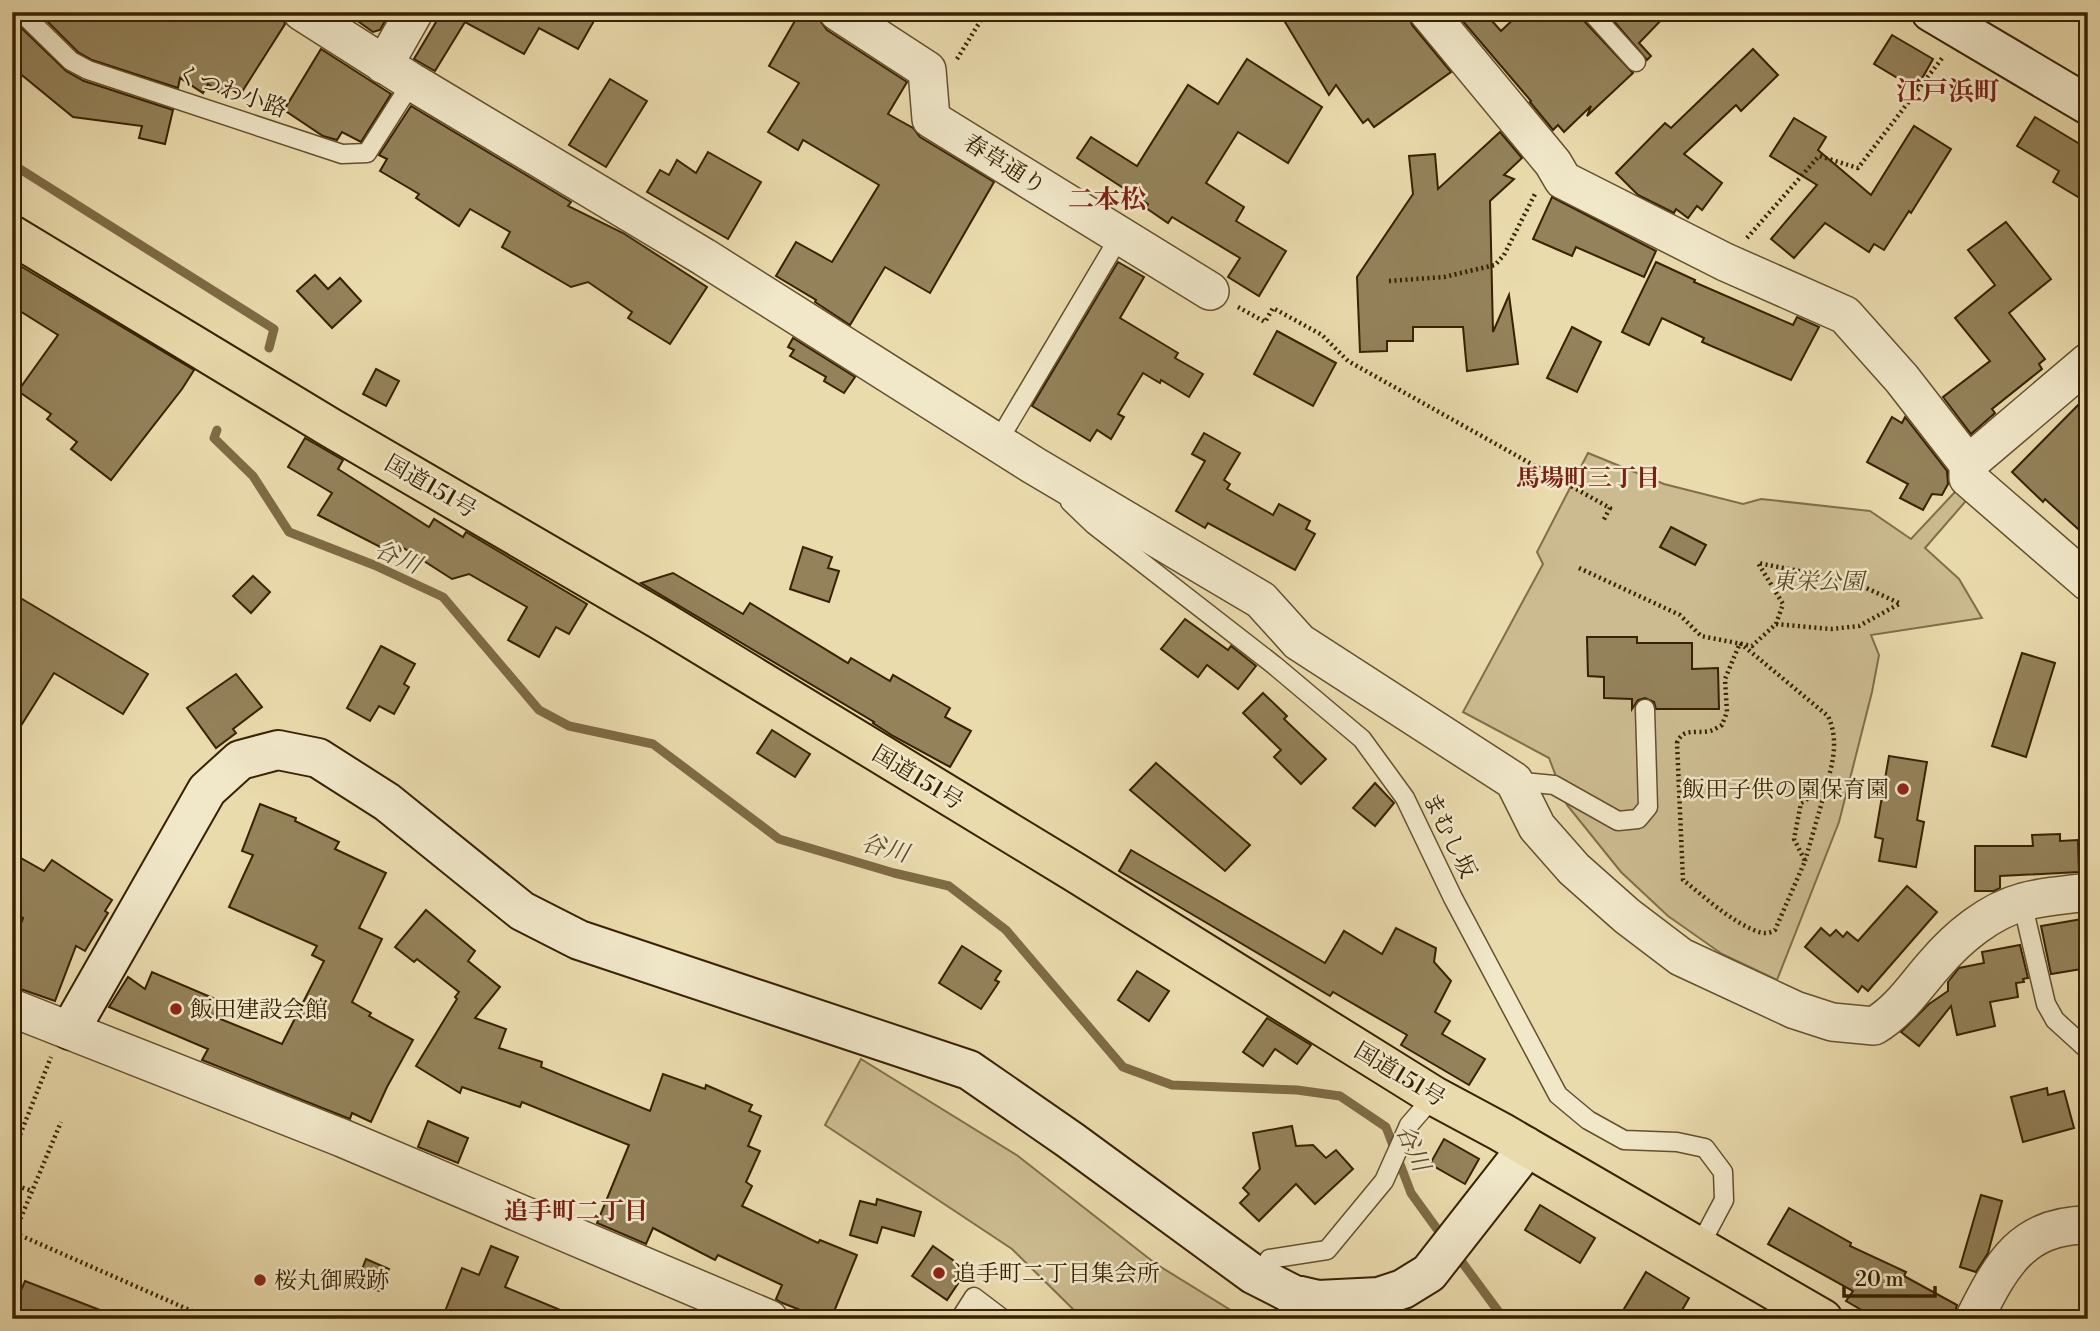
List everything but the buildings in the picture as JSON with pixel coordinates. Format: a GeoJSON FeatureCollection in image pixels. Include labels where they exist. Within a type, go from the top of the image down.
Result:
{"type":"FeatureCollection","features":[{"type":"Feature","properties":{"kind":"highway","name":"国道151号"},"geometry":{"type":"LineString","coordinates":[[12,235],[342,435],[685,635],[1434,1096],[1823,1319]]}},
{"type":"Feature","properties":{"kind":"street"},"geometry":{"type":"LineString","coordinates":[[302,12],[398,74],[704,257],[1033,466],[1261,600],[1299,642],[1514,781],[1537,827],[1567,861],[1649,932],[1682,957],[1704,968],[1795,1010],[1832,1021],[1874,1026],[1890,1016],[1957,940],[1987,919],[2022,902],[2088,892]]}},
{"type":"Feature","properties":{"kind":"street"},"geometry":{"type":"LineString","coordinates":[[398,74],[414,12]]}},
{"type":"Feature","properties":{"kind":"street","name":"春草通り"},"geometry":{"type":"LineString","coordinates":[[838,12],[927,70],[931,119],[1210,291]]}},
{"type":"Feature","properties":{"kind":"street"},"geometry":{"type":"LineString","coordinates":[[1428,12],[1553,163],[1563,180],[1725,262],[1845,315],[1902,379],[1968,464],[1968,478],[2088,582]]}},
{"type":"Feature","properties":{"kind":"street"},"geometry":{"type":"LineString","coordinates":[[1931,12],[2088,105]]}},
{"type":"Feature","properties":{"kind":"street"},"geometry":{"type":"LineString","coordinates":[[1968,464],[2088,362]]}},
{"type":"Feature","properties":{"kind":"street"},"geometry":{"type":"LineString","coordinates":[[61,1043],[207,790],[240,760],[278,750],[318,758],[387,802],[522,911],[579,940],[969,1070],[1070,1139],[1299,1306],[1318,1300],[1379,1297],[1403,1289],[1429,1273],[1515,1163],[1525,1146]]}},
{"type":"Feature","properties":{"kind":"street"},"geometry":{"type":"LineString","coordinates":[[12,1008],[61,1043],[342,1138],[769,1319]]}},
{"type":"Feature","properties":{"kind":"street"},"geometry":{"type":"LineString","coordinates":[[1973,1319],[1998,1273],[2027,1241],[2064,1225],[2088,1225]]}},
{"type":"Feature","properties":{"kind":"lane","name":"くつわ小路"},"geometry":{"type":"LineString","coordinates":[[21,12],[71,61],[88,70],[342,154],[367,153],[398,74]]}},
{"type":"Feature","properties":{"kind":"lane"},"geometry":{"type":"LineString","coordinates":[[1591,12],[1636,62]]}},
{"type":"Feature","properties":{"kind":"lane"},"geometry":{"type":"LineString","coordinates":[[997,443],[1120,236]]}},
{"type":"Feature","properties":{"kind":"lane","name":"まむし坂"},"geometry":{"type":"LineString","coordinates":[[1033,466],[1094,525],[1274,665],[1362,740],[1405,798],[1453,898],[1558,1095],[1588,1120],[1625,1140],[1676,1142],[1705,1148],[1723,1172],[1724,1200],[1699,1247]]}},
{"type":"Feature","properties":{"kind":"lane"},"geometry":{"type":"LineString","coordinates":[[1514,781],[1554,785],[1618,821],[1638,819],[1648,807],[1645,709]]}},
{"type":"Feature","properties":{"kind":"lane"},"geometry":{"type":"LineString","coordinates":[[2022,902],[2046,1004],[2054,1020],[2088,1051]]}},
{"type":"Feature","properties":{"kind":"lane"},"geometry":{"type":"LineString","coordinates":[[1269,1259],[1327,1250],[1384,1181],[1409,1125],[1434,1096]]}},
{"type":"Feature","properties":{"kind":"lane"},"geometry":{"type":"LineString","coordinates":[[960,1319],[974,1297],[1003,1319]]}},
{"type":"Feature","properties":{"kind":"path"},"geometry":{"type":"LineString","coordinates":[[1725,262],[1819,156],[1858,168],[1947,53]]}},
{"type":"Feature","properties":{"kind":"path"},"geometry":{"type":"LineString","coordinates":[[1389,281],[1444,277],[1495,265],[1504,255],[1553,163]]}},
{"type":"Feature","properties":{"kind":"path"},"geometry":{"type":"LineString","coordinates":[[1210,291],[1265,322],[1273,308],[1322,335],[1348,361],[1610,508],[1603,521]]}},
{"type":"Feature","properties":{"kind":"path"},"geometry":{"type":"LineString","coordinates":[[1579,568],[1680,614],[1701,636],[1752,646],[1776,624],[1783,604],[1758,563],[1851,581],[1899,603],[1859,626],[1831,629],[1776,624]]}},
{"type":"Feature","properties":{"kind":"path"},"geometry":{"type":"LineString","coordinates":[[1740,643],[1828,716],[1833,728],[1835,755],[1805,862],[1776,930],[1769,933],[1761,933],[1730,916],[1683,880],[1677,744],[1685,732],[1710,731],[1722,725],[1727,712],[1725,679],[1740,643]]}},
{"type":"Feature","properties":{"kind":"path"},"geometry":{"type":"LineString","coordinates":[[1805,862],[1794,839],[1801,803],[1826,787]]}},
{"type":"Feature","properties":{"kind":"path"},"geometry":{"type":"LineString","coordinates":[[12,1155],[61,1043]]}},
{"type":"Feature","properties":{"kind":"path"},"geometry":{"type":"LineString","coordinates":[[61,1122],[13,1236],[210,1319]]}},
{"type":"Feature","properties":{"kind":"path"},"geometry":{"type":"LineString","coordinates":[[12,1184],[32,1191]]}},
{"type":"Feature","properties":{"kind":"green space","name":"東栄公園"},"geometry":{"type":"Polygon","coordinates":[[[1588,453],[1664,484],[1743,504],[1761,499],[1870,511],[1911,539],[1968,478],[1978,487],[1925,548],[1959,579],[1982,618],[1871,635],[1879,655],[1839,822],[1777,980],[1722,954],[1668,916],[1621,872],[1567,805],[1549,758],[1463,712],[1543,564],[1537,552],[1588,453]]]}},
{"type":"Feature","properties":{"kind":"green space"},"geometry":{"type":"Polygon","coordinates":[[[861,1059],[1018,1156],[1156,1264],[1245,1319],[1083,1319],[1012,1249],[825,1125],[861,1059]]]}},
{"type":"Feature","properties":{"kind":"waterway","name":"谷川"},"geometry":{"type":"LineString","coordinates":[[12,164],[274,329],[269,348]]}},
{"type":"Feature","properties":{"kind":"waterway","name":"谷川"},"geometry":{"type":"LineString","coordinates":[[217,430],[214,438],[253,476],[289,532],[374,565],[443,597],[539,710],[569,726],[653,744],[779,839],[894,873],[949,886],[1006,930],[1123,1067],[1172,1085],[1297,1090],[1340,1096],[1386,1127],[1411,1193],[1445,1240]]}},
{"type":"Feature","properties":{"kind":"waterway","name":"谷川"},"geometry":{"type":"LineString","coordinates":[[1456,1254],[1504,1319]]}},
{"type":"Feature","properties":{"kind":"place","name":"飯田子供の園保育園"},"geometry":{"type":"Point","coordinates":[1903,789]}},
{"type":"Feature","properties":{"kind":"place","name":"飯田建設会館"},"geometry":{"type":"Point","coordinates":[176,1009]}},
{"type":"Feature","properties":{"kind":"place","name":"追手町二丁目集会所"},"geometry":{"type":"Point","coordinates":[939,1273]}},
{"type":"Feature","properties":{"kind":"place","name":"桜丸御殿跡"},"geometry":{"type":"Point","coordinates":[260,1280]}},
{"type":"Feature","properties":{"kind":"district","name":"江戸浜町"},"geometry":{"type":"Point","coordinates":[1948,91]}},
{"type":"Feature","properties":{"kind":"district","name":"二本松"},"geometry":{"type":"Point","coordinates":[1107,199]}},
{"type":"Feature","properties":{"kind":"district","name":"馬場町三丁目"},"geometry":{"type":"Point","coordinates":[1588,478]}},
{"type":"Feature","properties":{"kind":"district","name":"追手町二丁目"},"geometry":{"type":"Point","coordinates":[576,1211]}}]}
